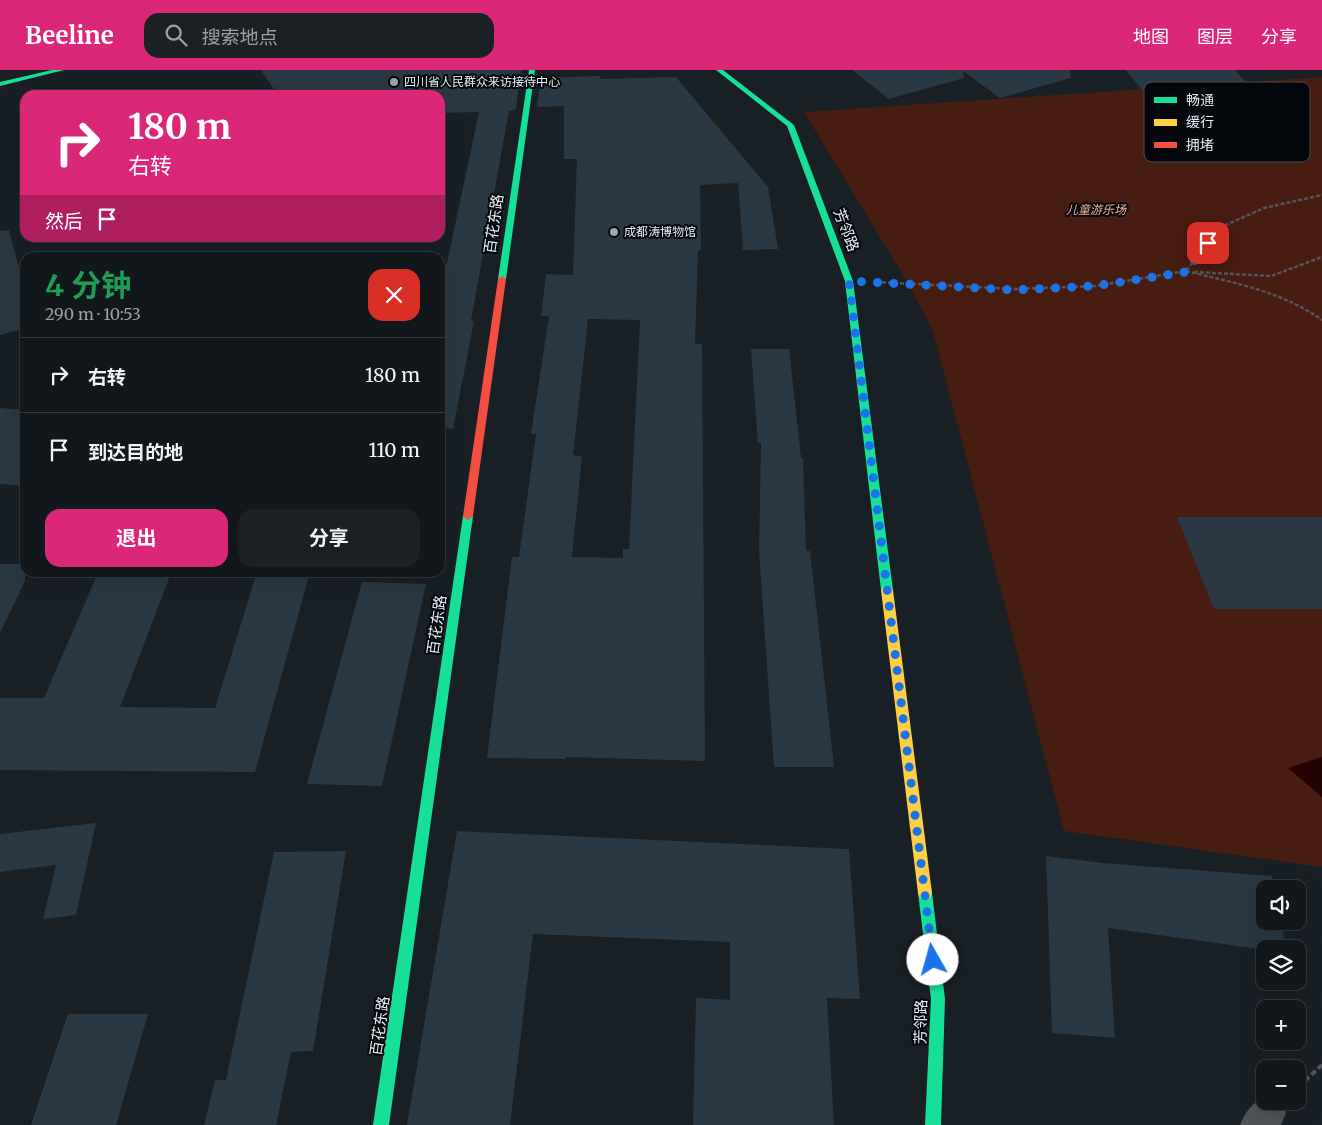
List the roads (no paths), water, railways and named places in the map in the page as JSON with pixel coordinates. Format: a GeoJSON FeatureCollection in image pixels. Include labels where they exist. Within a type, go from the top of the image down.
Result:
{"type":"FeatureCollection","features":[{"type":"Feature","properties":{"kind":"street"},"geometry":{"type":"LineString","coordinates":[[0,84],[61,70]]}},
{"type":"Feature","properties":{"kind":"street","name":"百花东路"},"geometry":{"type":"LineString","coordinates":[[382,1125],[532,70]]}},
{"type":"Feature","properties":{"kind":"street","name":"芳邻路"},"geometry":{"type":"LineString","coordinates":[[719,70],[790,125],[849,281],[938,999],[933,1125]]}},
{"type":"Feature","properties":{"kind":"place","name":"四川省人民群众来访接待中心"},"geometry":{"type":"Point","coordinates":[394,82]}},
{"type":"Feature","properties":{"kind":"place","name":"成都涛博物馆"},"geometry":{"type":"Point","coordinates":[614,232]}},
{"type":"Feature","properties":{"kind":"park label","name":"儿童游乐场"},"geometry":{"type":"Point","coordinates":[1096,210]}}]}
